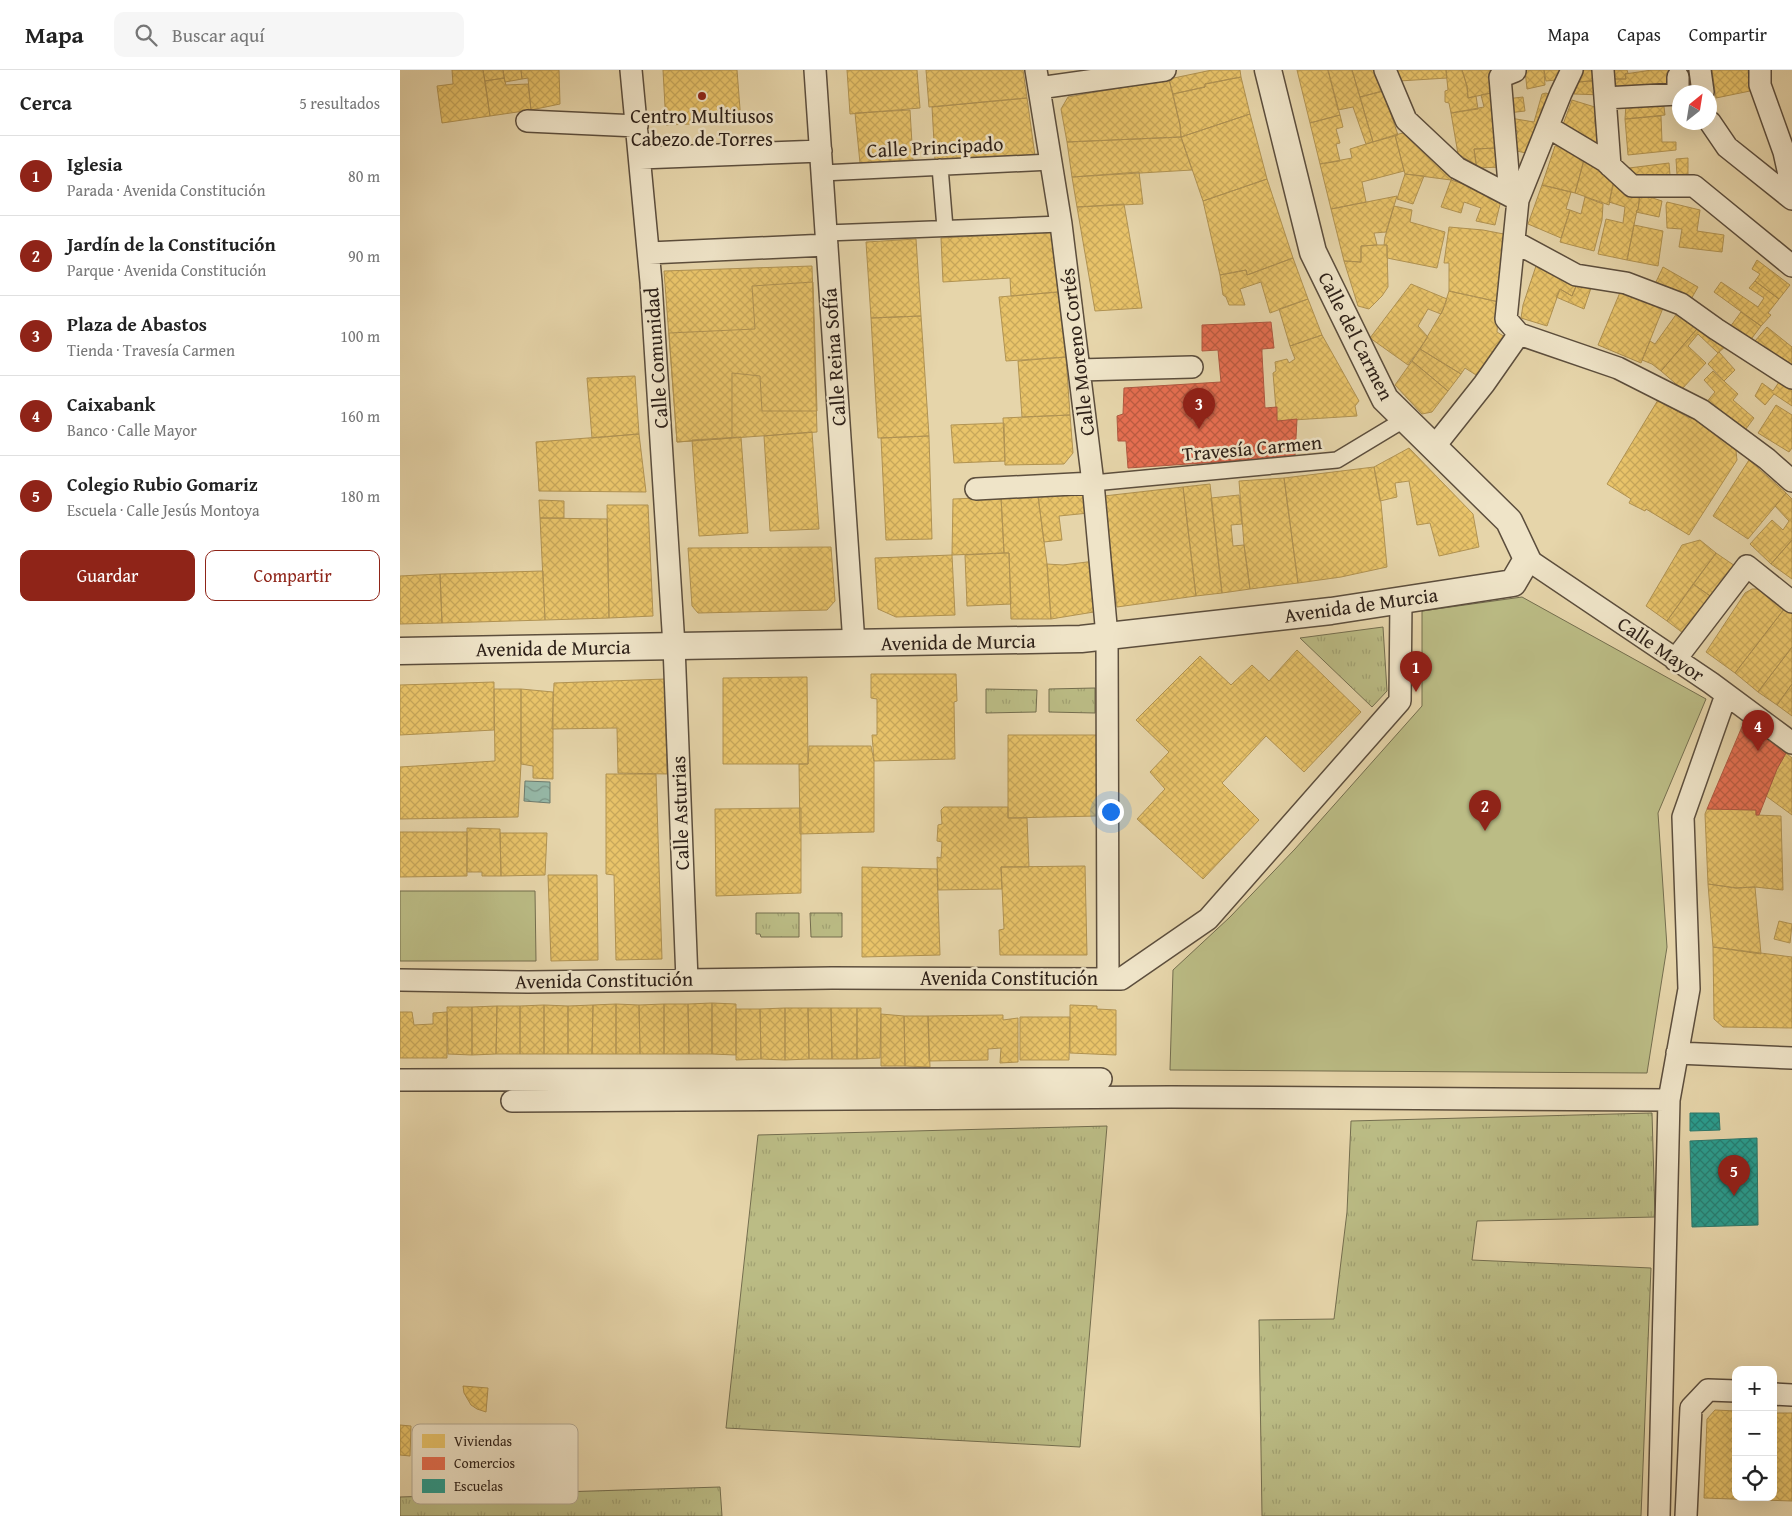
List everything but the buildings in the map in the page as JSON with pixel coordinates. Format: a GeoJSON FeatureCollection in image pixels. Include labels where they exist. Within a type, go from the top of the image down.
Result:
{"type":"FeatureCollection","features":[{"type":"Feature","properties":{"kind":"street","name":"Calle Comunidad"},"geometry":{"type":"LineString","coordinates":[[631,70],[640,158],[653,204],[649,253],[674,646]]}},
{"type":"Feature","properties":{"kind":"street","name":"Calle Reina Sofía"},"geometry":{"type":"LineString","coordinates":[[815,70],[822,172],[814,197],[826,239],[854,644]]}},
{"type":"Feature","properties":{"kind":"street"},"geometry":{"type":"LineString","coordinates":[[1038,79],[1165,70]]}},
{"type":"Feature","properties":{"kind":"street","name":"Calle del Carmen"},"geometry":{"type":"LineString","coordinates":[[1268,70],[1313,252],[1384,399],[1509,521],[1527,559]]}},
{"type":"Feature","properties":{"kind":"street"},"geometry":{"type":"LineString","coordinates":[[1385,70],[1406,120],[1457,168],[1514,198]]}},
{"type":"Feature","properties":{"kind":"street"},"geometry":{"type":"LineString","coordinates":[[1514,198],[1548,127],[1572,70]]}},
{"type":"Feature","properties":{"kind":"street"},"geometry":{"type":"LineString","coordinates":[[1602,70],[1610,166]]}},
{"type":"Feature","properties":{"kind":"street"},"geometry":{"type":"LineString","coordinates":[[1700,70],[1702,85]]}},
{"type":"Feature","properties":{"kind":"street"},"geometry":{"type":"LineString","coordinates":[[1760,70],[1760,85],[1784,152],[1792,188]]}},
{"type":"Feature","properties":{"kind":"street"},"geometry":{"type":"LineString","coordinates":[[1515,71],[1500,77],[1514,198],[1515,242],[1506,319],[1519,334],[1618,368],[1701,410],[1767,459],[1792,482]]}},
{"type":"Feature","properties":{"kind":"street"},"geometry":{"type":"LineString","coordinates":[[1605,98],[1678,94],[1678,77]]}},
{"type":"Feature","properties":{"kind":"street","name":"Calle Moreno Cortés"},"geometry":{"type":"LineString","coordinates":[[1038,79],[1050,162],[1062,224],[1093,483],[1107,636],[1108,978]]}},
{"type":"Feature","properties":{"kind":"street"},"geometry":{"type":"LineString","coordinates":[[526,121],[637,126]]}},
{"type":"Feature","properties":{"kind":"street"},"geometry":{"type":"LineString","coordinates":[[1548,127],[1605,161],[1632,186],[1694,186],[1792,266]]}},
{"type":"Feature","properties":{"kind":"street"},"geometry":{"type":"LineString","coordinates":[[1715,130],[1727,147],[1792,199]]}},
{"type":"Feature","properties":{"kind":"street"},"geometry":{"type":"LineString","coordinates":[[640,158],[820,151]]}},
{"type":"Feature","properties":{"kind":"street","name":"Calle Principado"},"geometry":{"type":"LineString","coordinates":[[822,172],[1050,162]]}},
{"type":"Feature","properties":{"kind":"street"},"geometry":{"type":"LineString","coordinates":[[940,167],[946,228]]}},
{"type":"Feature","properties":{"kind":"street"},"geometry":{"type":"LineString","coordinates":[[649,253],[946,228],[1062,224]]}},
{"type":"Feature","properties":{"kind":"street"},"geometry":{"type":"LineString","coordinates":[[1515,242],[1576,275],[1626,282],[1681,304],[1792,378]]}},
{"type":"Feature","properties":{"kind":"street"},"geometry":{"type":"LineString","coordinates":[[1434,447],[1484,384],[1519,334]]}},
{"type":"Feature","properties":{"kind":"street"},"geometry":{"type":"LineString","coordinates":[[1079,370],[1192,367]]}},
{"type":"Feature","properties":{"kind":"street","name":"Travesía Carmen"},"geometry":{"type":"LineString","coordinates":[[1093,483],[1337,460],[1405,419]]}},
{"type":"Feature","properties":{"kind":"street"},"geometry":{"type":"LineString","coordinates":[[976,489],[1093,483]]}},
{"type":"Feature","properties":{"kind":"street","name":"Avenida de Murcia"},"geometry":{"type":"LineString","coordinates":[[400,651],[1081,639],[1331,611],[1513,583],[1527,559]]}},
{"type":"Feature","properties":{"kind":"street","name":"Calle Mayor"},"geometry":{"type":"LineString","coordinates":[[1527,559],[1726,695],[1792,744]]}},
{"type":"Feature","properties":{"kind":"street"},"geometry":{"type":"LineString","coordinates":[[1675,660],[1747,566],[1792,602]]}},
{"type":"Feature","properties":{"kind":"street","name":"Avenida Constitución"},"geometry":{"type":"LineString","coordinates":[[400,980],[528,982],[823,978],[1121,978],[1208,919],[1400,701],[1401,600]]}},
{"type":"Feature","properties":{"kind":"street","name":"Calle Asturias"},"geometry":{"type":"LineString","coordinates":[[674,646],[687,980]]}},
{"type":"Feature","properties":{"kind":"street"},"geometry":{"type":"LineString","coordinates":[[1659,1516],[1669,1100],[1689,989],[1683,817],[1726,695]]}},
{"type":"Feature","properties":{"kind":"street"},"geometry":{"type":"LineString","coordinates":[[1677,1054],[1792,1058]]}},
{"type":"Feature","properties":{"kind":"street"},"geometry":{"type":"LineString","coordinates":[[400,1080],[1101,1079]]}},
{"type":"Feature","properties":{"kind":"street"},"geometry":{"type":"LineString","coordinates":[[512,1100],[1161,1097],[1669,1100]]}},
{"type":"Feature","properties":{"kind":"street"},"geometry":{"type":"LineString","coordinates":[[1686,1516],[1691,1408],[1708,1390],[1732,1391]]}},
{"type":"Feature","properties":{"kind":"street"},"geometry":{"type":"LineString","coordinates":[[1777,1394],[1792,1395]]}},
{"type":"Feature","properties":{"kind":"green space"},"geometry":{"type":"Polygon","coordinates":[[[1522,597],[1706,699],[1658,813],[1667,947],[1647,1073],[1170,1070],[1173,970],[1230,917],[1295,849],[1422,706],[1422,611],[1522,597]]]}},
{"type":"Feature","properties":{"kind":"green space"},"geometry":{"type":"Polygon","coordinates":[[[1383,627],[1387,691],[1372,707],[1300,638],[1383,627]]]}},
{"type":"Feature","properties":{"kind":"green space"},"geometry":{"type":"Polygon","coordinates":[[[1095,688],[1095,713],[1049,712],[1049,689],[1095,688]]]}},
{"type":"Feature","properties":{"kind":"green space"},"geometry":{"type":"Polygon","coordinates":[[[986,689],[1037,690],[1036,712],[986,713],[986,689]]]}},
{"type":"Feature","properties":{"kind":"green space"},"geometry":{"type":"Polygon","coordinates":[[[400,891],[535,891],[536,961],[400,961],[400,891]]]}},
{"type":"Feature","properties":{"kind":"green space"},"geometry":{"type":"Polygon","coordinates":[[[756,913],[799,913],[799,937],[761,937],[760,934],[756,934],[756,913]]]}},
{"type":"Feature","properties":{"kind":"green space"},"geometry":{"type":"Polygon","coordinates":[[[810,913],[842,913],[842,937],[811,937],[810,913]]]}},
{"type":"Feature","properties":{"kind":"green space"},"geometry":{"type":"Polygon","coordinates":[[[1652,1113],[1655,1217],[1477,1221],[1472,1260],[1651,1268],[1641,1516],[1262,1516],[1259,1320],[1334,1319],[1347,1212],[1351,1121],[1652,1113]]]}},
{"type":"Feature","properties":{"kind":"green space"},"geometry":{"type":"Polygon","coordinates":[[[1107,1126],[1080,1447],[726,1428],[758,1135],[1107,1126]]]}},
{"type":"Feature","properties":{"kind":"green space"},"geometry":{"type":"Polygon","coordinates":[[[720,1487],[722,1516],[400,1516],[400,1497],[412,1497],[412,1504],[578,1504],[578,1491],[720,1487]]]}},
{"type":"Feature","properties":{"kind":"water"},"geometry":{"type":"Polygon","coordinates":[[[525,781],[550,782],[550,803],[524,801],[525,781]]]}},
{"type":"Feature","properties":{"kind":"place","name":"Centro Multiusos Cabezo de Torres"},"geometry":{"type":"Point","coordinates":[702,96]}},
{"type":"Feature","properties":{"kind":"place","name":"Plaza de Abastos"},"geometry":{"type":"Point","coordinates":[1199,429]}},
{"type":"Feature","properties":{"kind":"place","name":"Iglesia"},"geometry":{"type":"Point","coordinates":[1416,692]}},
{"type":"Feature","properties":{"kind":"place","name":"Caixabank"},"geometry":{"type":"Point","coordinates":[1758,751]}},
{"type":"Feature","properties":{"kind":"place","name":"Jardín de la Constitución"},"geometry":{"type":"Point","coordinates":[1485,831]}},
{"type":"Feature","properties":{"kind":"place","name":"Colegio Rubio Gomariz"},"geometry":{"type":"Point","coordinates":[1734,1196]}}]}
